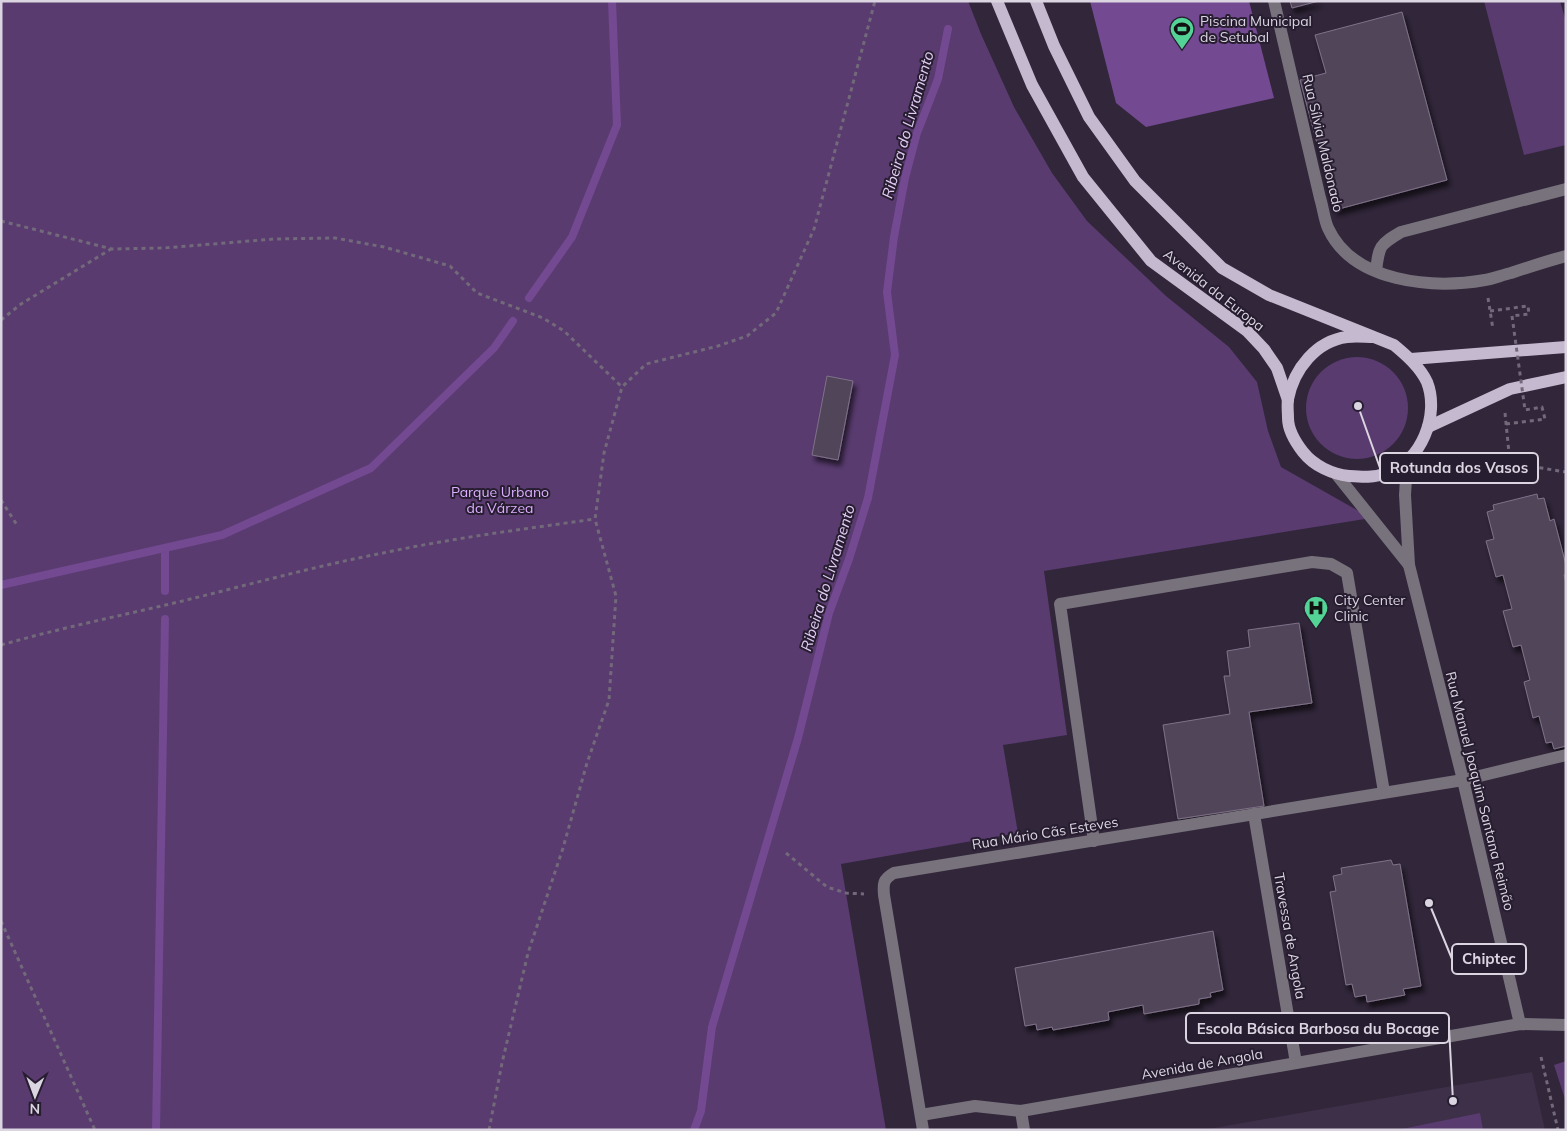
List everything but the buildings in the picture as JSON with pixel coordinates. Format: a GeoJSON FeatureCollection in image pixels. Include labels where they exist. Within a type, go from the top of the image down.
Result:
{"type":"FeatureCollection","features":[{"type":"Feature","properties":{"kind":"main road","name":"Avenida da Europa"},"geometry":{"type":"LineString","coordinates":[[997,1],[1032,85],[1083,178],[1151,261],[1246,331],[1264,349],[1277,368],[1288,400]]}},
{"type":"Feature","properties":{"kind":"main road","name":"Avenida da Europa"},"geometry":{"type":"LineString","coordinates":[[1036,1],[1054,46],[1089,117],[1135,181],[1185,232],[1222,268],[1269,295],[1374,337]]}},
{"type":"Feature","properties":{"kind":"main road"},"geometry":{"type":"LineString","coordinates":[[1346,337],[1374,337],[1394,345],[1411,359],[1426,381],[1431,402],[1428,427],[1420,445],[1407,462],[1387,473],[1366,477],[1337,475],[1310,461],[1296,443],[1288,423],[1288,400],[1295,376],[1306,360],[1322,346],[1346,337]]}},
{"type":"Feature","properties":{"kind":"main road"},"geometry":{"type":"LineString","coordinates":[[1411,359],[1566,347]]}},
{"type":"Feature","properties":{"kind":"main road"},"geometry":{"type":"LineString","coordinates":[[1428,427],[1510,390],[1566,378]]}},
{"type":"Feature","properties":{"kind":"street","name":"Rua Sílvia Maldonado"},"geometry":{"type":"LineString","coordinates":[[1274,1],[1328,228],[1341,248],[1364,265],[1396,279],[1420,283],[1446,284],[1485,280],[1566,256]]}},
{"type":"Feature","properties":{"kind":"street"},"geometry":{"type":"LineString","coordinates":[[1376,271],[1378,255],[1383,242],[1401,232],[1566,189]]}},
{"type":"Feature","properties":{"kind":"street"},"geometry":{"type":"LineString","coordinates":[[1407,462],[1405,495],[1409,565]]}},
{"type":"Feature","properties":{"kind":"street"},"geometry":{"type":"LineString","coordinates":[[1337,475],[1409,565]]}},
{"type":"Feature","properties":{"kind":"street"},"geometry":{"type":"LineString","coordinates":[[1094,841],[1060,604],[1089,599],[1312,562],[1331,564],[1347,573],[1384,792]]}},
{"type":"Feature","properties":{"kind":"street","name":"Rua Manuel Joaquim Santana Reimão"},"geometry":{"type":"LineString","coordinates":[[1409,565],[1463,780],[1520,1024]]}},
{"type":"Feature","properties":{"kind":"street","name":"Rua Mário Cãs Esteves"},"geometry":{"type":"LineString","coordinates":[[923,1130],[884,895],[883,884],[886,877],[894,873],[1463,780],[1566,755]]}},
{"type":"Feature","properties":{"kind":"street","name":"Travessa de Angola"},"geometry":{"type":"LineString","coordinates":[[1254,814],[1296,1063]]}},
{"type":"Feature","properties":{"kind":"street","name":"Avenida de Angola"},"geometry":{"type":"LineString","coordinates":[[921,1116],[975,1106],[1021,1111],[1520,1024],[1566,1025]]}},
{"type":"Feature","properties":{"kind":"street"},"geometry":{"type":"LineString","coordinates":[[1021,1111],[1024,1130]]}},
{"type":"Feature","properties":{"kind":"path"},"geometry":{"type":"LineString","coordinates":[[490,1130],[502,1063],[528,952],[563,848],[587,763],[609,700],[616,596],[595,518],[604,453],[622,387],[646,364],[718,346],[748,336],[776,313],[814,229],[875,1]]}},
{"type":"Feature","properties":{"kind":"path"},"geometry":{"type":"LineString","coordinates":[[1,221],[112,249],[211,246],[274,239],[335,238],[384,247],[450,266],[478,293],[543,318],[564,331],[622,387]]}},
{"type":"Feature","properties":{"kind":"path"},"geometry":{"type":"LineString","coordinates":[[1,320],[20,304],[112,249]]}},
{"type":"Feature","properties":{"kind":"path"},"geometry":{"type":"LineString","coordinates":[[1493,329],[1490,311],[1528,306],[1529,314],[1512,316],[1525,410],[1542,407],[1544,419],[1506,424],[1510,463],[1566,472]]}},
{"type":"Feature","properties":{"kind":"path"},"geometry":{"type":"LineString","coordinates":[[1,500],[17,525]]}},
{"type":"Feature","properties":{"kind":"path"},"geometry":{"type":"LineString","coordinates":[[1,645],[282,575],[384,552],[595,518]]}},
{"type":"Feature","properties":{"kind":"path"},"geometry":{"type":"LineString","coordinates":[[786,853],[827,887],[846,893],[884,895]]}},
{"type":"Feature","properties":{"kind":"path"},"geometry":{"type":"LineString","coordinates":[[1,920],[95,1130]]}},
{"type":"Feature","properties":{"kind":"path"},"geometry":{"type":"LineString","coordinates":[[1541,1057],[1558,1130]]}},
{"type":"Feature","properties":{"kind":"shaded area","name":"Piscina Municipal de Setubal"},"geometry":{"type":"Polygon","coordinates":[[[1090,1],[1249,1],[1274,98],[1146,127],[1116,103],[1090,1]]]}},
{"type":"Feature","properties":{"kind":"shaded area"},"geometry":{"type":"Polygon","coordinates":[[[1532,1072],[1545,1130],[1203,1130],[1532,1072]]]}},
{"type":"Feature","properties":{"kind":"green space","name":"Parque Urbano da Várzea"},"geometry":{"type":"Polygon","coordinates":[[[1,1],[968,1],[1014,107],[1052,173],[1087,221],[1166,296],[1229,347],[1257,382],[1268,431],[1281,467],[1371,518],[1044,571],[1067,735],[1003,745],[1018,833],[841,864],[886,1130],[1,1130],[1,1]]]}},
{"type":"Feature","properties":{"kind":"green space"},"geometry":{"type":"Polygon","coordinates":[[[1484,1],[1560,1],[1566,22],[1566,145],[1524,155],[1484,1]]]}},
{"type":"Feature","properties":{"kind":"green space"},"geometry":{"type":"Polygon","coordinates":[[[1357,357],[1376,361],[1393,372],[1404,389],[1408,408],[1404,427],[1393,444],[1376,455],[1357,459],[1338,455],[1321,444],[1310,427],[1306,408],[1310,389],[1321,372],[1338,361],[1357,357]]]}},
{"type":"Feature","properties":{"kind":"green space"},"geometry":{"type":"Polygon","coordinates":[[[1566,1061],[1566,1102],[1554,1065],[1566,1061]]]}},
{"type":"Feature","properties":{"kind":"green space"},"geometry":{"type":"Polygon","coordinates":[[[1480,1113],[1483,1130],[1397,1130],[1480,1113]]]}},
{"type":"Feature","properties":{"kind":"waterway"},"geometry":{"type":"LineString","coordinates":[[529,298],[572,237],[617,125],[612,1]]}},
{"type":"Feature","properties":{"kind":"waterway","name":"Ribeira do Livramento"},"geometry":{"type":"LineString","coordinates":[[694,1130],[701,1111],[712,1027],[798,738],[829,613],[849,559],[868,498],[895,355],[887,292],[894,237],[905,178],[917,133],[938,79],[948,29]]}},
{"type":"Feature","properties":{"kind":"waterway"},"geometry":{"type":"LineString","coordinates":[[1,585],[222,535],[371,468],[494,348],[513,321]]}},
{"type":"Feature","properties":{"kind":"waterway"},"geometry":{"type":"LineString","coordinates":[[165,549],[165,591]]}},
{"type":"Feature","properties":{"kind":"waterway"},"geometry":{"type":"LineString","coordinates":[[156,1130],[165,619]]}},
{"type":"Feature","properties":{"kind":"place","name":"Piscina Municipal de Setubal"},"geometry":{"type":"Point","coordinates":[1182,50]}},
{"type":"Feature","properties":{"kind":"place","name":"Rotunda dos Vasos"},"geometry":{"type":"Point","coordinates":[1358,406]}},
{"type":"Feature","properties":{"kind":"place","name":"City Center Clinic"},"geometry":{"type":"Point","coordinates":[1316,629]}},
{"type":"Feature","properties":{"kind":"place","name":"Chiptec"},"geometry":{"type":"Point","coordinates":[1429,903]}},
{"type":"Feature","properties":{"kind":"place","name":"Escola Básica Barbosa du Bocage"},"geometry":{"type":"Point","coordinates":[1453,1101]}}]}
